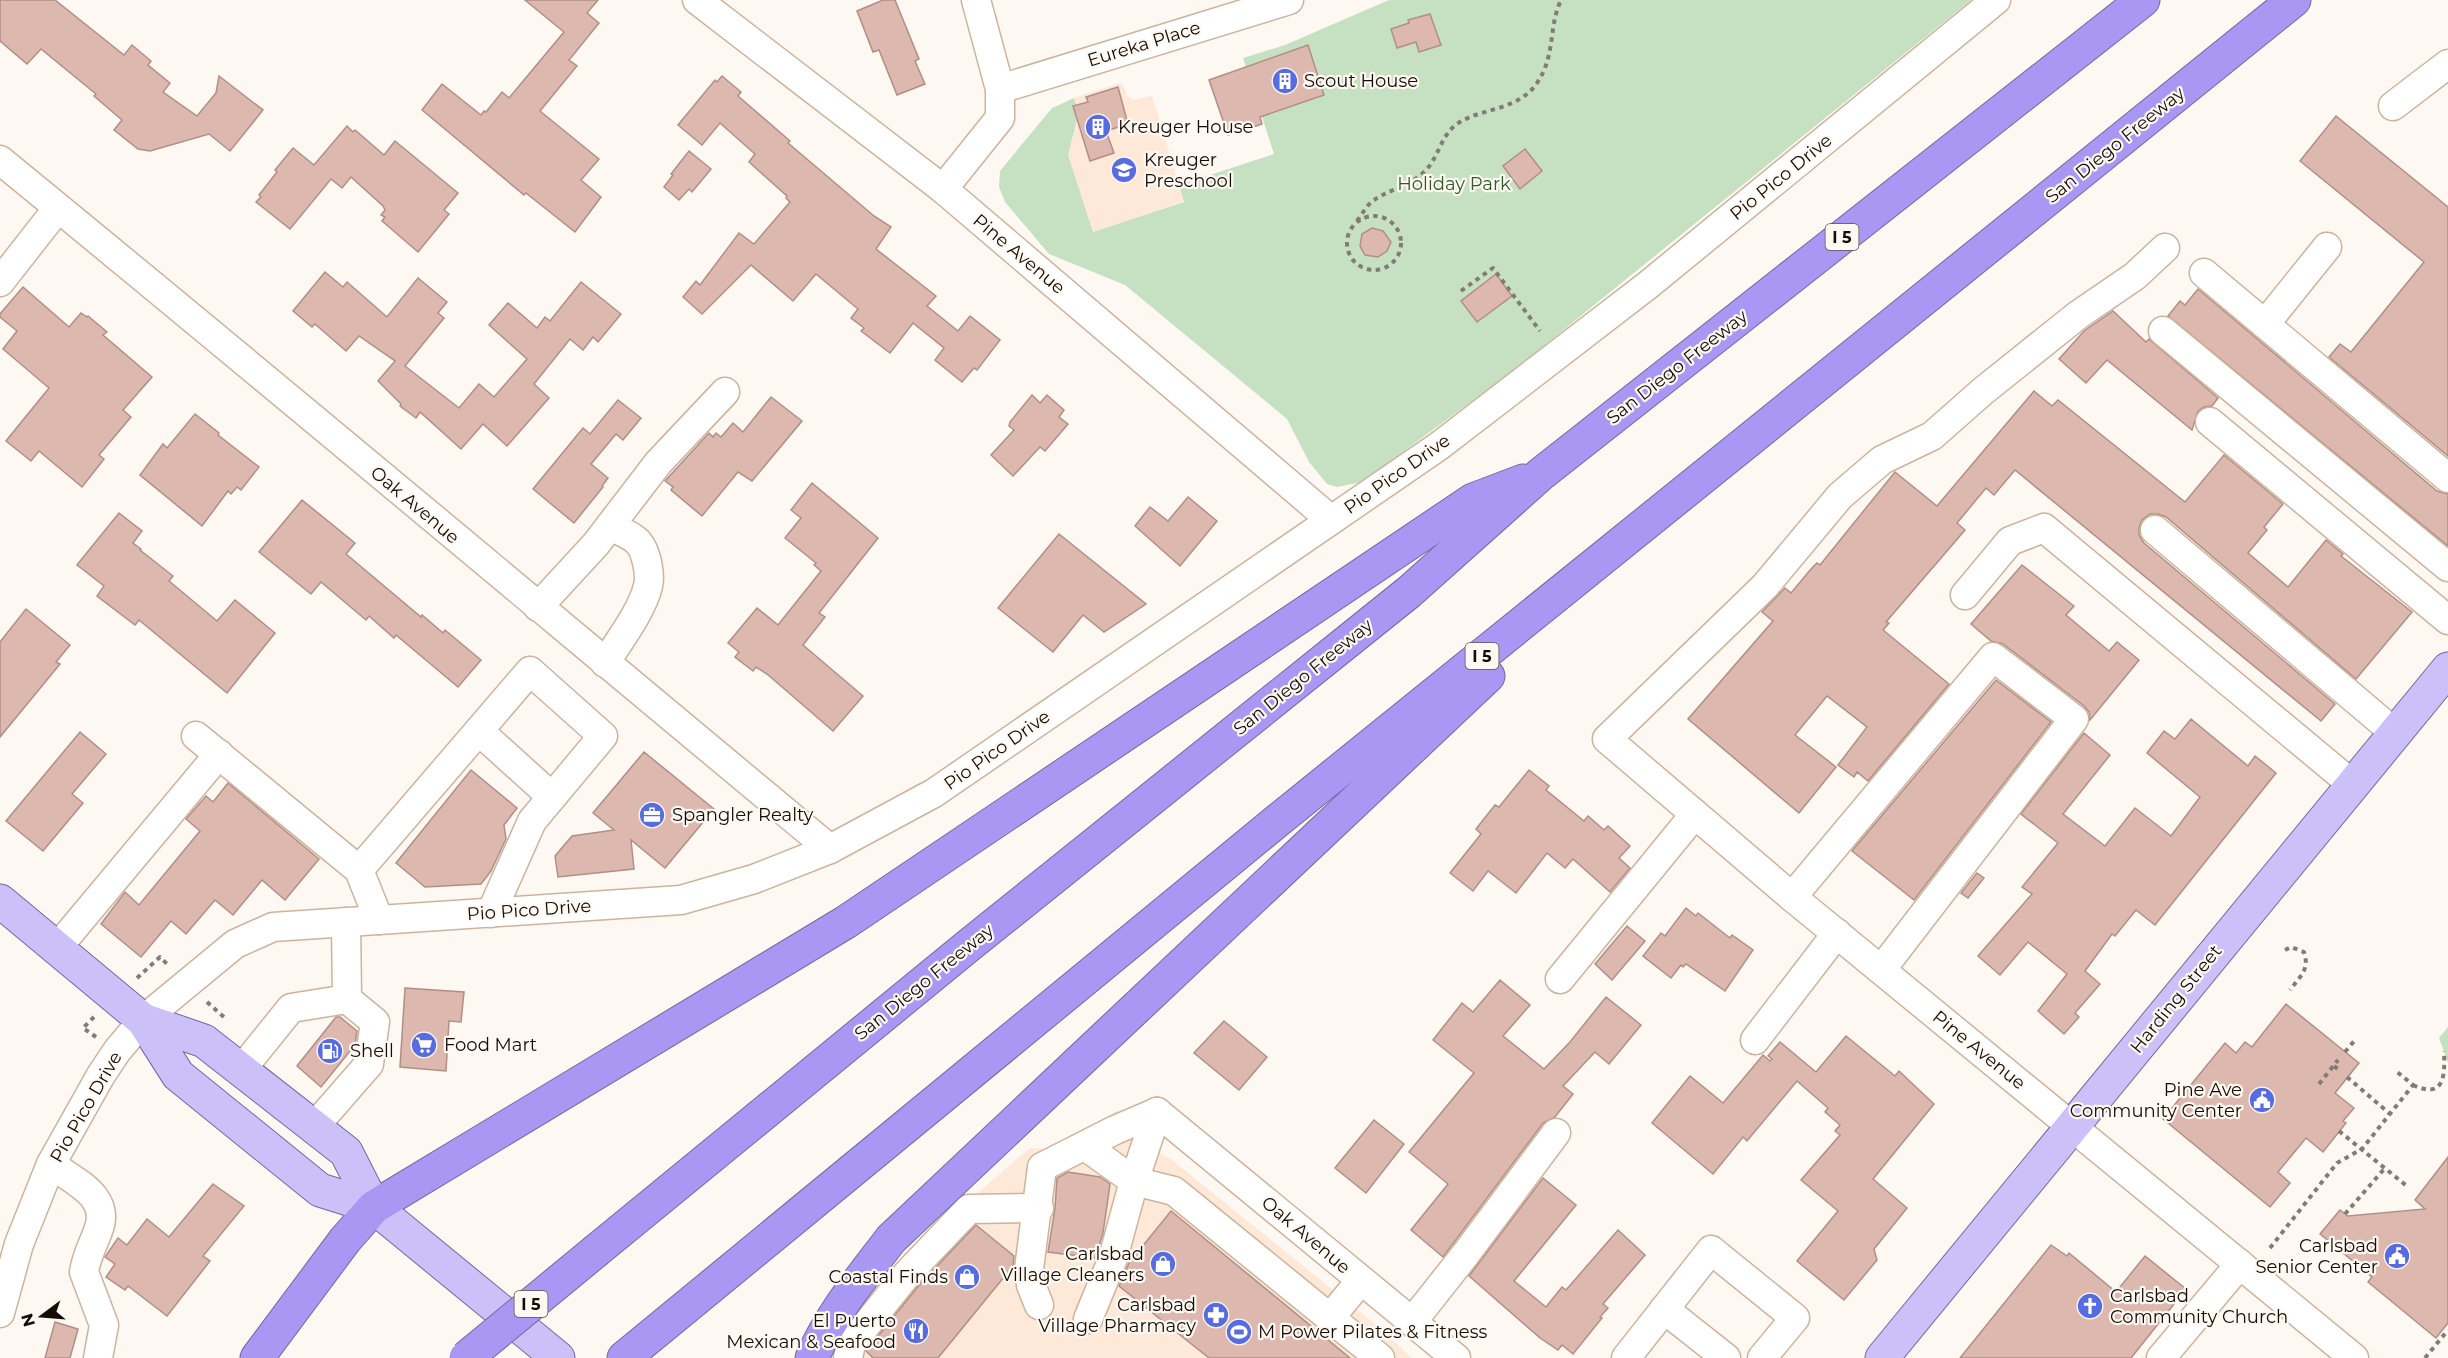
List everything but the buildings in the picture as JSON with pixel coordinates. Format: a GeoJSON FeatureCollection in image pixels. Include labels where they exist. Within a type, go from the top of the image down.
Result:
{"type":"FeatureCollection","features":[{"type":"Feature","properties":{"kind":"highway","name":"San Diego Freeway"},"geometry":{"type":"LineString","coordinates":[[466,1358],[968,946],[1409,592],[1541,474],[2143,0]]}},
{"type":"Feature","properties":{"kind":"highway","name":"San Diego Freeway"},"geometry":{"type":"LineString","coordinates":[[624,1358],[1277,821],[2294,0]]}},
{"type":"Feature","properties":{"kind":"highway"},"geometry":{"type":"LineString","coordinates":[[256,1358],[345,1240],[374,1207],[846,922],[1473,500],[1541,474]]}},
{"type":"Feature","properties":{"kind":"highway"},"geometry":{"type":"LineString","coordinates":[[812,1358],[844,1300],[891,1239],[1670,504]]}},
{"type":"Feature","properties":{"kind":"main road","name":"Harding Street"},"geometry":{"type":"LineString","coordinates":[[1882,1358],[2448,669]]}},
{"type":"Feature","properties":{"kind":"main road"},"geometry":{"type":"LineString","coordinates":[[0,901],[143,1020],[178,1075],[320,1190],[374,1207],[558,1358]]}},
{"type":"Feature","properties":{"kind":"main road"},"geometry":{"type":"LineString","coordinates":[[143,1020],[204,1041],[346,1152],[374,1207]]}},
{"type":"Feature","properties":{"kind":"street","name":"Pine Avenue"},"geometry":{"type":"LineString","coordinates":[[697,0],[943,189],[1331,520]]}},
{"type":"Feature","properties":{"kind":"street"},"geometry":{"type":"LineString","coordinates":[[943,189],[1000,118],[1000,89],[976,0]]}},
{"type":"Feature","properties":{"kind":"street","name":"Eureka Place"},"geometry":{"type":"LineString","coordinates":[[1000,89],[1289,0]]}},
{"type":"Feature","properties":{"kind":"street","name":"Pio Pico Drive"},"geometry":{"type":"LineString","coordinates":[[0,1313],[10,1239],[101,1075],[143,1020],[235,944],[273,927],[681,900],[754,879],[830,849],[937,792],[1438,446],[1639,292],[1996,0]]}},
{"type":"Feature","properties":{"kind":"street"},"geometry":{"type":"LineString","coordinates":[[2393,106],[2448,64]]}},
{"type":"Feature","properties":{"kind":"street","name":"Oak Avenue"},"geometry":{"type":"LineString","coordinates":[[0,160],[224,343],[322,428],[830,849]]}},
{"type":"Feature","properties":{"kind":"street"},"geometry":{"type":"LineString","coordinates":[[0,282],[58,208]]}},
{"type":"Feature","properties":{"kind":"street"},"geometry":{"type":"LineString","coordinates":[[2265,324],[2327,247]]}},
{"type":"Feature","properties":{"kind":"street","name":"Pine Avenue"},"geometry":{"type":"LineString","coordinates":[[2164,248],[2135,276],[2078,315],[1983,391],[1932,436],[1882,460],[1840,496],[1766,586],[1607,740],[1792,897],[2354,1358]]}},
{"type":"Feature","properties":{"kind":"street"},"geometry":{"type":"LineString","coordinates":[[2204,273],[2448,478]]}},
{"type":"Feature","properties":{"kind":"street"},"geometry":{"type":"LineString","coordinates":[[2163,331],[2448,567]]}},
{"type":"Feature","properties":{"kind":"street"},"geometry":{"type":"LineString","coordinates":[[538,607],[610,526],[658,463],[725,392]]}},
{"type":"Feature","properties":{"kind":"street"},"geometry":{"type":"LineString","coordinates":[[2210,422],[2448,620]]}},
{"type":"Feature","properties":{"kind":"street"},"geometry":{"type":"LineString","coordinates":[[605,663],[635,614],[649,585],[647,563],[639,544],[630,536],[610,526]]}},
{"type":"Feature","properties":{"kind":"street"},"geometry":{"type":"LineString","coordinates":[[1965,595],[2010,541],[2044,528],[2353,785]]}},
{"type":"Feature","properties":{"kind":"street"},"geometry":{"type":"LineString","coordinates":[[2155,530],[2396,733]]}},
{"type":"Feature","properties":{"kind":"street"},"geometry":{"type":"LineString","coordinates":[[1792,897],[1994,657],[2074,719],[1881,970]]}},
{"type":"Feature","properties":{"kind":"street"},"geometry":{"type":"LineString","coordinates":[[359,870],[530,671],[603,736],[532,821],[491,913]]}},
{"type":"Feature","properties":{"kind":"street"},"geometry":{"type":"LineString","coordinates":[[479,731],[552,797]]}},
{"type":"Feature","properties":{"kind":"street"},"geometry":{"type":"LineString","coordinates":[[196,736],[359,870],[379,920]]}},
{"type":"Feature","properties":{"kind":"street"},"geometry":{"type":"LineString","coordinates":[[57,948],[219,754]]}},
{"type":"Feature","properties":{"kind":"street"},"geometry":{"type":"LineString","coordinates":[[1560,979],[1695,814]]}},
{"type":"Feature","properties":{"kind":"street"},"geometry":{"type":"LineString","coordinates":[[346,922],[347,999]]}},
{"type":"Feature","properties":{"kind":"street"},"geometry":{"type":"LineString","coordinates":[[1755,1040],[1837,933]]}},
{"type":"Feature","properties":{"kind":"street"},"geometry":{"type":"LineString","coordinates":[[241,1070],[291,1008],[347,999],[375,1022],[369,1064],[314,1127]]}},
{"type":"Feature","properties":{"kind":"street"},"geometry":{"type":"LineString","coordinates":[[1040,1305],[1031,1285],[1029,1269],[1042,1167],[1157,1112]]}},
{"type":"Feature","properties":{"kind":"street"},"geometry":{"type":"LineString","coordinates":[[1088,1319],[1113,1258],[1134,1180],[1157,1112]]}},
{"type":"Feature","properties":{"kind":"street","name":"Oak Avenue"},"geometry":{"type":"LineString","coordinates":[[1157,1112],[1455,1358]]}},
{"type":"Feature","properties":{"kind":"street"},"geometry":{"type":"LineString","coordinates":[[1412,1322],[1465,1256],[1557,1133]]}},
{"type":"Feature","properties":{"kind":"street"},"geometry":{"type":"LineString","coordinates":[[1085,1146],[1134,1180],[1174,1191],[1380,1358]]}},
{"type":"Feature","properties":{"kind":"street"},"geometry":{"type":"LineString","coordinates":[[51,1164],[93,1192],[98,1203],[101,1217],[100,1228],[85,1262],[84,1272],[104,1325],[98,1358]]}},
{"type":"Feature","properties":{"kind":"street"},"geometry":{"type":"LineString","coordinates":[[848,1358],[851,1344],[908,1273],[969,1209],[1038,1208]]}},
{"type":"Feature","properties":{"kind":"street"},"geometry":{"type":"LineString","coordinates":[[1626,1358],[1711,1250],[1795,1318],[1762,1358]]}},
{"type":"Feature","properties":{"kind":"street"},"geometry":{"type":"LineString","coordinates":[[2161,1358],[2240,1264]]}},
{"type":"Feature","properties":{"kind":"street"},"geometry":{"type":"LineString","coordinates":[[1330,1318],[1361,1280]]}},
{"type":"Feature","properties":{"kind":"street"},"geometry":{"type":"LineString","coordinates":[[1664,1309],[1726,1358]]}},
{"type":"Feature","properties":{"kind":"path"},"geometry":{"type":"LineString","coordinates":[[1357,221],[1374,215],[1391,221],[1397,228],[1401,245],[1399,254],[1387,267],[1370,270],[1354,261],[1347,245],[1348,236],[1357,221],[1373,200],[1400,188],[1425,171],[1452,127],[1463,120],[1507,105],[1535,86],[1548,64],[1555,13],[1561,0]]}},
{"type":"Feature","properties":{"kind":"path"},"geometry":{"type":"LineString","coordinates":[[1461,291],[1493,268],[1540,332]]}},
{"type":"Feature","properties":{"kind":"path"},"geometry":{"type":"LineString","coordinates":[[2285,950],[2291,947],[2304,952],[2307,962],[2306,969],[2290,990]]}},
{"type":"Feature","properties":{"kind":"path"},"geometry":{"type":"LineString","coordinates":[[2345,1052],[2355,1040]]}},
{"type":"Feature","properties":{"kind":"path"},"geometry":{"type":"LineString","coordinates":[[2396,1071],[2413,1085],[2429,1090],[2438,1087],[2445,1072],[2444,1051]]}},
{"type":"Feature","properties":{"kind":"path"},"geometry":{"type":"LineString","coordinates":[[2319,1084],[2338,1060]]}},
{"type":"Feature","properties":{"kind":"path"},"geometry":{"type":"LineString","coordinates":[[2334,1066],[2340,1071]]}},
{"type":"Feature","properties":{"kind":"path"},"geometry":{"type":"LineString","coordinates":[[2348,1077],[2390,1114]]}},
{"type":"Feature","properties":{"kind":"path"},"geometry":{"type":"LineString","coordinates":[[2270,1248],[2337,1163],[2362,1149],[2413,1085]]}},
{"type":"Feature","properties":{"kind":"path"},"geometry":{"type":"LineString","coordinates":[[2340,1131],[2408,1187]]}},
{"type":"Feature","properties":{"kind":"path"},"geometry":{"type":"LineString","coordinates":[[2345,1214],[2385,1168]]}},
{"type":"Feature","properties":{"kind":"path"},"geometry":{"type":"LineString","coordinates":[[2425,1358],[2448,1330]]}},
{"type":"Feature","properties":{"kind":"shaded area","name":"Kreuger Preschool"},"geometry":{"type":"Polygon","coordinates":[[[1120,83],[1128,97],[1133,100],[1152,96],[1184,201],[1093,233],[1068,155],[1077,120],[1073,106],[1076,105],[1074,98],[1120,83]]]}},
{"type":"Feature","properties":{"kind":"shaded area"},"geometry":{"type":"Polygon","coordinates":[[[1116,1111],[1134,1141],[1171,1159],[1375,1324],[1412,1358],[833,1358],[878,1288],[929,1235],[1030,1148],[1068,1150],[1116,1111]]]}},
{"type":"Feature","properties":{"kind":"green space","name":"Holiday Park"},"geometry":{"type":"Polygon","coordinates":[[[1389,0],[1971,0],[1514,370],[1362,482],[1337,487],[1327,484],[1309,462],[1287,419],[1125,285],[1049,254],[1005,202],[999,187],[1000,171],[1052,108],[1074,98],[1076,105],[1073,107],[1077,120],[1068,155],[1093,232],[1184,202],[1179,185],[1274,154],[1243,58],[1285,45],[1389,0]]]}},
{"type":"Feature","properties":{"kind":"green space"},"geometry":{"type":"Polygon","coordinates":[[[2448,1027],[2448,1063],[2439,1038],[2448,1027]]]}},
{"type":"Feature","properties":{"kind":"place","name":"Scout House"},"geometry":{"type":"Point","coordinates":[1285,81]}},
{"type":"Feature","properties":{"kind":"place","name":"Kreuger House"},"geometry":{"type":"Point","coordinates":[1098,127]}},
{"type":"Feature","properties":{"kind":"place","name":"Kreuger Preschool"},"geometry":{"type":"Point","coordinates":[1124,170]}},
{"type":"Feature","properties":{"kind":"place","name":"Spangler Realty"},"geometry":{"type":"Point","coordinates":[652,815]}},
{"type":"Feature","properties":{"kind":"place","name":"Food Mart"},"geometry":{"type":"Point","coordinates":[424,1045]}},
{"type":"Feature","properties":{"kind":"place","name":"Shell"},"geometry":{"type":"Point","coordinates":[330,1051]}},
{"type":"Feature","properties":{"kind":"place","name":"Pine Ave Community Center"},"geometry":{"type":"Point","coordinates":[2262,1100]}},
{"type":"Feature","properties":{"kind":"place","name":"Carlsbad Senior Center"},"geometry":{"type":"Point","coordinates":[2397,1256]}},
{"type":"Feature","properties":{"kind":"place","name":"Carlsbad Village Cleaners"},"geometry":{"type":"Point","coordinates":[1163,1264]}},
{"type":"Feature","properties":{"kind":"place","name":"Coastal Finds"},"geometry":{"type":"Point","coordinates":[967,1277]}},
{"type":"Feature","properties":{"kind":"place","name":"Carlsbad Community Church"},"geometry":{"type":"Point","coordinates":[2090,1306]}},
{"type":"Feature","properties":{"kind":"place","name":"Carlsbad Village Pharmacy"},"geometry":{"type":"Point","coordinates":[1216,1315]}},
{"type":"Feature","properties":{"kind":"place","name":"El Puerto Mexican & Seafood"},"geometry":{"type":"Point","coordinates":[916,1331]}},
{"type":"Feature","properties":{"kind":"place","name":"M Power Pilates & Fitness"},"geometry":{"type":"Point","coordinates":[1239,1332]}}]}
